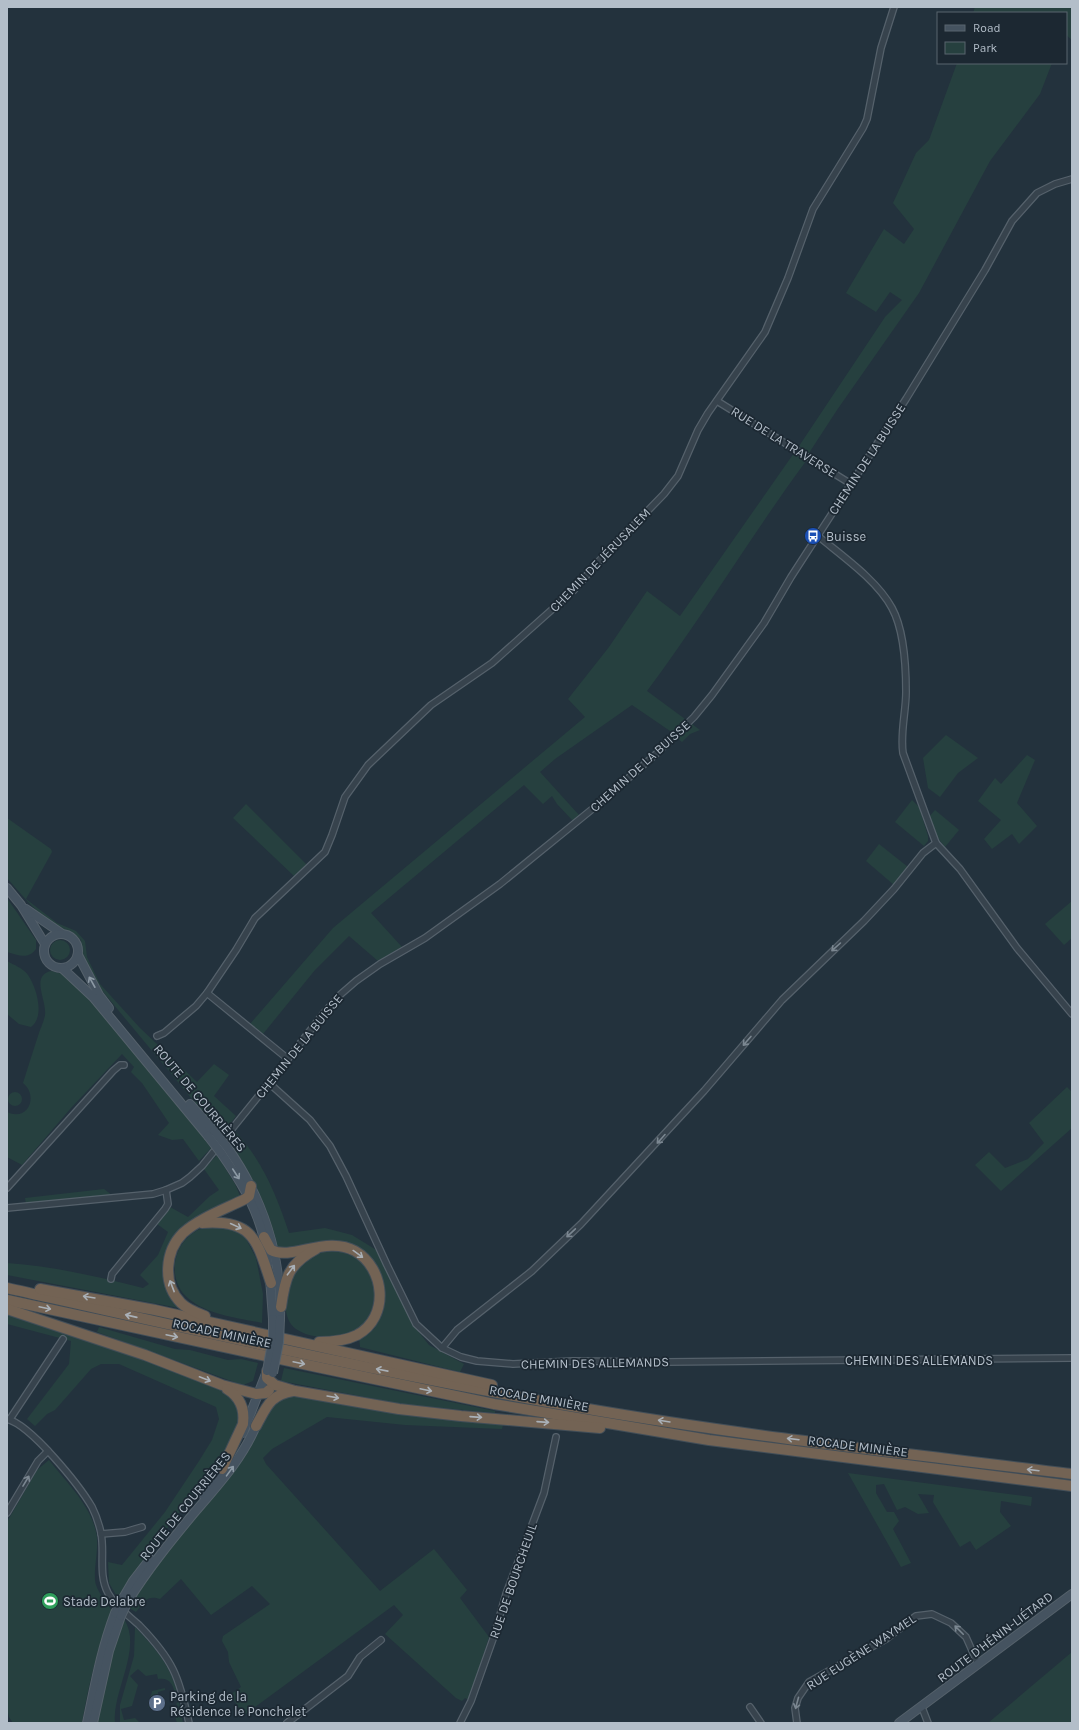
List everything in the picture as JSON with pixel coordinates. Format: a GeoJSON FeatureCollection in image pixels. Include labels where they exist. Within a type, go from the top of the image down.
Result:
{"type":"FeatureCollection","features":[{"type":"Feature","properties":{"kind":"highway"},"geometry":{"type":"LineString","coordinates":[[223,1325],[197,1313],[181,1302],[170,1283],[168,1265],[173,1249],[182,1234],[198,1223],[245,1199],[249,1196],[251,1186]]}},
{"type":"Feature","properties":{"kind":"highway"},"geometry":{"type":"LineString","coordinates":[[198,1223],[217,1222],[232,1224],[250,1235],[260,1248],[271,1283]]}},
{"type":"Feature","properties":{"kind":"highway"},"geometry":{"type":"LineString","coordinates":[[264,1237],[268,1247],[274,1252],[288,1253],[321,1246],[338,1246],[354,1250],[361,1255],[376,1275],[379,1286],[379,1304],[373,1321],[366,1328],[348,1339],[326,1342],[295,1340]]}},
{"type":"Feature","properties":{"kind":"highway"},"geometry":{"type":"LineString","coordinates":[[281,1307],[288,1274],[302,1259],[321,1246]]}},
{"type":"Feature","properties":{"kind":"highway"},"geometry":{"type":"LineString","coordinates":[[7,1284],[106,1300],[295,1340],[572,1402],[585,1409]]}},
{"type":"Feature","properties":{"kind":"highway","name":"ROCADE MINIÈRE"},"geometry":{"type":"LineString","coordinates":[[7,1288],[362,1366],[585,1409],[709,1428],[1072,1474]]}},
{"type":"Feature","properties":{"kind":"highway","name":"ROCADE MINIÈRE"},"geometry":{"type":"LineString","coordinates":[[7,1300],[494,1404],[709,1440],[1072,1486]]}},
{"type":"Feature","properties":{"kind":"highway"},"geometry":{"type":"LineString","coordinates":[[7,1309],[145,1355],[222,1385],[250,1393],[266,1393],[270,1379],[295,1391],[398,1409],[461,1416],[569,1424],[709,1440]]}},
{"type":"Feature","properties":{"kind":"highway"},"geometry":{"type":"LineString","coordinates":[[222,1385],[235,1394],[242,1404],[244,1417],[243,1424],[222,1469]]}},
{"type":"Feature","properties":{"kind":"highway"},"geometry":{"type":"LineString","coordinates":[[256,1426],[273,1398],[280,1394],[295,1391]]}},
{"type":"Feature","properties":{"kind":"main road"},"geometry":{"type":"LineString","coordinates":[[7,888],[21,905],[45,944]]}},
{"type":"Feature","properties":{"kind":"main road"},"geometry":{"type":"LineString","coordinates":[[21,905],[61,933],[66,934],[77,944],[78,955],[72,964],[62,968],[52,966],[48,962],[44,952],[45,944],[50,937],[61,933]]}},
{"type":"Feature","properties":{"kind":"main road","name":"ROUTE DE COURRIÈRES"},"geometry":{"type":"LineString","coordinates":[[78,955],[107,1006],[224,1150],[242,1168],[265,1220],[274,1252],[277,1265],[281,1307],[277,1319]]}},
{"type":"Feature","properties":{"kind":"main road","name":"ROUTE DE COURRIÈRES"},"geometry":{"type":"LineString","coordinates":[[62,968],[93,997],[211,1133]]}},
{"type":"Feature","properties":{"kind":"main road","name":"ROUTE DE COURRIÈRES"},"geometry":{"type":"LineString","coordinates":[[126,1599],[150,1567],[229,1473],[244,1451],[256,1426],[279,1342],[277,1319],[264,1237],[249,1196],[224,1150]]}},
{"type":"Feature","properties":{"kind":"main road","name":"ROUTE DE COURRIÈRES"},"geometry":{"type":"LineString","coordinates":[[87,1723],[104,1641],[140,1571],[222,1469],[247,1427],[259,1394],[270,1379]]}},
{"type":"Feature","properties":{"kind":"main road","name":"ROUTE D'HÉNIN-LIÉTARD"},"geometry":{"type":"LineString","coordinates":[[899,1723],[1072,1594]]}},
{"type":"Feature","properties":{"kind":"main road","name":"ROUTE DE COURRIÈRES"},"geometry":{"type":"LineString","coordinates":[[93,1723],[118,1614]]}},
{"type":"Feature","properties":{"kind":"street","name":"CHEMIN DE JÉRUSALEM"},"geometry":{"type":"LineString","coordinates":[[157,1036],[196,1006],[207,993],[236,950],[255,918],[325,852],[345,796],[368,765],[431,705],[492,663],[574,590],[599,561],[664,494],[678,476],[698,430],[765,332],[788,278],[813,209],[864,128],[881,48],[894,7]]}},
{"type":"Feature","properties":{"kind":"street","name":"CHEMIN DE LA BUISSE"},"geometry":{"type":"LineString","coordinates":[[7,1208],[139,1196],[166,1190],[182,1183],[197,1171],[323,1014],[356,981],[380,964],[425,938],[500,884],[601,802],[656,754],[694,717],[742,656],[906,399],[985,270],[1012,221],[1037,193],[1055,184],[1072,179]]}},
{"type":"Feature","properties":{"kind":"street","name":"RUE DE LA TRAVERSE"},"geometry":{"type":"LineString","coordinates":[[717,401],[851,484]]}},
{"type":"Feature","properties":{"kind":"street"},"geometry":{"type":"LineString","coordinates":[[818,536],[874,585],[888,602],[897,619],[903,654],[906,690],[902,739],[903,753],[936,843],[968,879],[1017,948],[1072,1014]]}},
{"type":"Feature","properties":{"kind":"street"},"geometry":{"type":"LineString","coordinates":[[442,1348],[457,1330],[532,1271],[581,1224],[704,1091],[782,1000],[864,920],[894,889],[924,853],[936,843]]}},
{"type":"Feature","properties":{"kind":"street"},"geometry":{"type":"LineString","coordinates":[[207,993],[288,1059]]}},
{"type":"Feature","properties":{"kind":"street"},"geometry":{"type":"LineString","coordinates":[[7,1188],[113,1071],[120,1065],[124,1065]]}},
{"type":"Feature","properties":{"kind":"street","name":"CHEMIN DES ALLEMANDS"},"geometry":{"type":"LineString","coordinates":[[269,1083],[310,1120],[330,1146],[346,1176],[416,1324],[442,1348],[461,1356],[477,1361],[514,1364],[573,1361],[667,1362],[1072,1358]]}},
{"type":"Feature","properties":{"kind":"street"},"geometry":{"type":"LineString","coordinates":[[111,1279],[112,1274],[168,1204],[166,1190]]}},
{"type":"Feature","properties":{"kind":"street"},"geometry":{"type":"LineString","coordinates":[[63,1339],[9,1419],[26,1428],[48,1451],[84,1494],[92,1508],[101,1534],[102,1578],[107,1592],[116,1604],[160,1647],[172,1665],[182,1690],[188,1723]]}},
{"type":"Feature","properties":{"kind":"street","name":"RUE DE BOURCHEUIL"},"geometry":{"type":"LineString","coordinates":[[460,1723],[471,1701],[493,1639],[506,1594],[544,1493],[556,1437]]}},
{"type":"Feature","properties":{"kind":"street"},"geometry":{"type":"LineString","coordinates":[[7,1513],[38,1461],[48,1451]]}},
{"type":"Feature","properties":{"kind":"street"},"geometry":{"type":"LineString","coordinates":[[101,1534],[125,1532],[142,1527]]}},
{"type":"Feature","properties":{"kind":"street","name":"RUE EUGÈNE WAYMEL"},"geometry":{"type":"LineString","coordinates":[[797,1723],[795,1708],[798,1698],[810,1682],[886,1639],[916,1616],[932,1614],[951,1623],[966,1637],[978,1664]]}},
{"type":"Feature","properties":{"kind":"street"},"geometry":{"type":"LineString","coordinates":[[287,1723],[348,1676],[360,1657],[381,1640]]}},
{"type":"Feature","properties":{"kind":"street"},"geometry":{"type":"LineString","coordinates":[[750,1707],[761,1723]]}},
{"type":"Feature","properties":{"kind":"street"},"geometry":{"type":"LineString","coordinates":[[920,1708],[923,1710],[928,1723]]}},
{"type":"Feature","properties":{"kind":"green space"},"geometry":{"type":"Polygon","coordinates":[[[975,7],[1072,7],[1072,40],[1067,36],[1067,12],[973,12],[975,7]]]}},
{"type":"Feature","properties":{"kind":"green space"},"geometry":{"type":"Polygon","coordinates":[[[957,64],[1052,64],[1040,94],[990,161],[919,293],[837,410],[809,453],[799,446],[885,317],[902,300],[890,292],[876,312],[846,293],[884,229],[904,244],[914,229],[893,203],[916,153],[929,140],[957,64]]]}},
{"type":"Feature","properties":{"kind":"green space"},"geometry":{"type":"Polygon","coordinates":[[[794,453],[806,461],[668,663],[647,691],[685,719],[673,733],[632,705],[555,759],[540,772],[579,815],[573,821],[557,804],[552,796],[543,804],[524,785],[371,913],[402,947],[378,961],[349,936],[315,970],[263,1034],[250,1024],[333,928],[585,717],[568,699],[609,647],[647,591],[680,616],[794,453]]]}},
{"type":"Feature","properties":{"kind":"green space"},"geometry":{"type":"Polygon","coordinates":[[[692,724],[700,730],[690,734],[682,742],[677,738],[692,724]]]}},
{"type":"Feature","properties":{"kind":"green space"},"geometry":{"type":"Polygon","coordinates":[[[946,735],[978,758],[958,773],[940,797],[928,788],[923,758],[946,735]]]}},
{"type":"Feature","properties":{"kind":"green space"},"geometry":{"type":"Polygon","coordinates":[[[1027,755],[1035,760],[1017,803],[1037,826],[1019,844],[1012,834],[992,849],[984,839],[1001,820],[978,801],[995,778],[1001,784],[1027,755]]]}},
{"type":"Feature","properties":{"kind":"green space"},"geometry":{"type":"Polygon","coordinates":[[[912,800],[919,807],[928,836],[928,841],[924,846],[895,822],[912,800]]]}},
{"type":"Feature","properties":{"kind":"green space"},"geometry":{"type":"Polygon","coordinates":[[[246,804],[307,865],[294,876],[233,818],[246,804]]]}},
{"type":"Feature","properties":{"kind":"green space"},"geometry":{"type":"Polygon","coordinates":[[[935,810],[959,830],[945,847],[937,837],[928,818],[935,810]]]}},
{"type":"Feature","properties":{"kind":"green space"},"geometry":{"type":"Polygon","coordinates":[[[7,818],[51,849],[52,852],[26,899],[57,923],[76,931],[85,941],[87,957],[100,984],[140,1028],[197,1082],[214,1064],[229,1075],[214,1096],[236,1116],[222,1135],[99,987],[82,956],[81,940],[51,923],[39,913],[28,902],[7,878],[7,818]]]}},
{"type":"Feature","properties":{"kind":"green space"},"geometry":{"type":"Polygon","coordinates":[[[879,844],[908,867],[894,885],[866,861],[879,844]]]}},
{"type":"Feature","properties":{"kind":"green space"},"geometry":{"type":"Polygon","coordinates":[[[7,898],[36,940],[36,949],[30,955],[23,956],[7,952],[7,898]]]}},
{"type":"Feature","properties":{"kind":"green space"},"geometry":{"type":"Polygon","coordinates":[[[1072,901],[1072,938],[1064,945],[1045,924],[1072,901]]]}},
{"type":"Feature","properties":{"kind":"green space"},"geometry":{"type":"Polygon","coordinates":[[[60,940],[67,943],[70,950],[67,957],[60,960],[53,957],[50,950],[53,943],[60,940]]]}},
{"type":"Feature","properties":{"kind":"green space"},"geometry":{"type":"Polygon","coordinates":[[[7,961],[28,975],[37,995],[39,1010],[38,1016],[31,1027],[19,1024],[7,1014],[7,961]]]}},
{"type":"Feature","properties":{"kind":"green space"},"geometry":{"type":"Polygon","coordinates":[[[51,971],[67,975],[73,981],[177,1102],[211,1148],[199,1161],[183,1139],[172,1140],[158,1135],[169,1123],[142,1083],[131,1072],[134,1067],[122,1054],[71,1108],[22,1165],[7,1157],[7,1112],[21,1114],[26,1111],[31,1101],[28,1088],[23,1083],[45,1015],[40,983],[41,978],[51,971]]]}},
{"type":"Feature","properties":{"kind":"green space"},"geometry":{"type":"Polygon","coordinates":[[[1067,1087],[1072,1092],[1072,1128],[1001,1191],[975,1165],[989,1152],[1005,1168],[1028,1159],[1044,1143],[1029,1123],[1067,1087]]]}},
{"type":"Feature","properties":{"kind":"green space"},"geometry":{"type":"Polygon","coordinates":[[[15,1092],[20,1094],[22,1099],[20,1104],[15,1106],[10,1104],[8,1099],[10,1094],[15,1092]]]}},
{"type":"Feature","properties":{"kind":"green space"},"geometry":{"type":"Polygon","coordinates":[[[235,1131],[245,1142],[268,1179],[289,1233],[325,1228],[352,1235],[378,1251],[414,1326],[429,1345],[464,1364],[460,1372],[360,1347],[359,1337],[374,1329],[383,1313],[385,1288],[373,1261],[357,1248],[283,1250],[276,1247],[268,1217],[258,1191],[245,1166],[228,1140],[235,1131]]]}},
{"type":"Feature","properties":{"kind":"green space"},"geometry":{"type":"Polygon","coordinates":[[[217,1155],[235,1184],[241,1198],[169,1246],[173,1298],[179,1308],[7,1275],[7,1263],[24,1264],[76,1272],[143,1288],[149,1284],[140,1275],[158,1255],[168,1232],[157,1224],[170,1207],[188,1217],[210,1196],[219,1190],[204,1169],[217,1155]]]}},
{"type":"Feature","properties":{"kind":"green space"},"geometry":{"type":"Polygon","coordinates":[[[104,1189],[113,1196],[26,1204],[25,1198],[104,1189]]]}},
{"type":"Feature","properties":{"kind":"green space"},"geometry":{"type":"Polygon","coordinates":[[[217,1227],[230,1228],[245,1237],[256,1258],[263,1294],[262,1323],[224,1315],[205,1309],[189,1299],[177,1282],[175,1263],[182,1244],[189,1236],[198,1230],[217,1227]]]}},
{"type":"Feature","properties":{"kind":"green space"},"geometry":{"type":"Polygon","coordinates":[[[330,1250],[351,1255],[361,1261],[372,1279],[374,1286],[373,1305],[368,1318],[356,1330],[339,1336],[314,1336],[299,1331],[290,1323],[285,1306],[287,1286],[295,1269],[300,1263],[307,1258],[330,1250]]]}},
{"type":"Feature","properties":{"kind":"green space"},"geometry":{"type":"Polygon","coordinates":[[[7,1313],[173,1370],[219,1389],[236,1401],[239,1416],[238,1424],[217,1465],[150,1550],[119,1600],[109,1583],[108,1562],[122,1565],[165,1512],[212,1440],[219,1419],[216,1407],[119,1364],[101,1364],[91,1369],[55,1410],[47,1414],[35,1426],[27,1419],[69,1364],[71,1341],[7,1324],[7,1313]]]}},
{"type":"Feature","properties":{"kind":"green space"},"geometry":{"type":"Polygon","coordinates":[[[99,1327],[175,1349],[190,1350],[228,1360],[241,1359],[258,1363],[253,1381],[243,1385],[234,1382],[97,1332],[99,1327]]]}},
{"type":"Feature","properties":{"kind":"green space"},"geometry":{"type":"Polygon","coordinates":[[[284,1368],[495,1411],[495,1413],[402,1404],[281,1381],[284,1368]]]}},
{"type":"Feature","properties":{"kind":"green space"},"geometry":{"type":"Polygon","coordinates":[[[291,1396],[392,1413],[503,1425],[502,1429],[405,1425],[327,1417],[272,1449],[263,1458],[266,1464],[380,1591],[434,1549],[467,1590],[460,1598],[489,1637],[469,1700],[465,1698],[462,1701],[456,1698],[385,1634],[403,1615],[394,1605],[244,1715],[230,1695],[241,1687],[229,1662],[228,1652],[222,1641],[223,1636],[270,1604],[252,1586],[211,1615],[181,1579],[160,1599],[152,1598],[146,1600],[136,1612],[129,1608],[138,1591],[161,1559],[233,1471],[258,1432],[271,1405],[281,1398],[291,1396]]]}},
{"type":"Feature","properties":{"kind":"green space","name":"Stade Delabre"},"geometry":{"type":"Polygon","coordinates":[[[49,1460],[77,1494],[89,1512],[97,1538],[95,1573],[96,1585],[112,1611],[94,1666],[82,1723],[13,1723],[9,1717],[7,1708],[7,1522],[37,1470],[49,1460]]]}},
{"type":"Feature","properties":{"kind":"green space"},"geometry":{"type":"Polygon","coordinates":[[[848,1473],[1032,1497],[1031,1506],[1001,1501],[1000,1512],[1011,1526],[976,1550],[970,1541],[960,1547],[933,1502],[934,1495],[918,1494],[929,1513],[918,1514],[905,1507],[897,1510],[884,1484],[876,1485],[876,1493],[887,1512],[894,1512],[899,1521],[893,1529],[911,1563],[901,1567],[848,1473]]]}},
{"type":"Feature","properties":{"kind":"green space"},"geometry":{"type":"Polygon","coordinates":[[[124,1619],[129,1630],[129,1656],[115,1711],[115,1723],[97,1723],[109,1662],[124,1619]]]}},
{"type":"Feature","properties":{"kind":"green space"},"geometry":{"type":"Polygon","coordinates":[[[135,1627],[162,1659],[172,1677],[178,1697],[176,1696],[169,1681],[166,1679],[158,1679],[157,1674],[146,1676],[138,1669],[130,1676],[138,1685],[132,1706],[121,1709],[124,1720],[135,1718],[140,1723],[120,1723],[120,1705],[134,1656],[135,1627]]]}},
{"type":"Feature","properties":{"kind":"green space"},"geometry":{"type":"Polygon","coordinates":[[[1072,1652],[1072,1723],[988,1723],[1072,1652]]]}},
{"type":"Feature","properties":{"kind":"green space"},"geometry":{"type":"Polygon","coordinates":[[[165,1688],[165,1690],[158,1692],[158,1695],[154,1695],[151,1705],[148,1708],[152,1691],[165,1688]]]}},
{"type":"Feature","properties":{"kind":"green space"},"geometry":{"type":"Polygon","coordinates":[[[178,1702],[183,1723],[177,1723],[173,1710],[176,1712],[179,1707],[176,1704],[178,1702]]]}},
{"type":"Feature","properties":{"kind":"place","name":"Buisse"},"geometry":{"type":"Point","coordinates":[813,536]}},
{"type":"Feature","properties":{"kind":"place","name":"Stade Delabre"},"geometry":{"type":"Point","coordinates":[50,1601]}},
{"type":"Feature","properties":{"kind":"place","name":"Parking de la Résidence le Ponchelet"},"geometry":{"type":"Point","coordinates":[157,1703]}}]}
